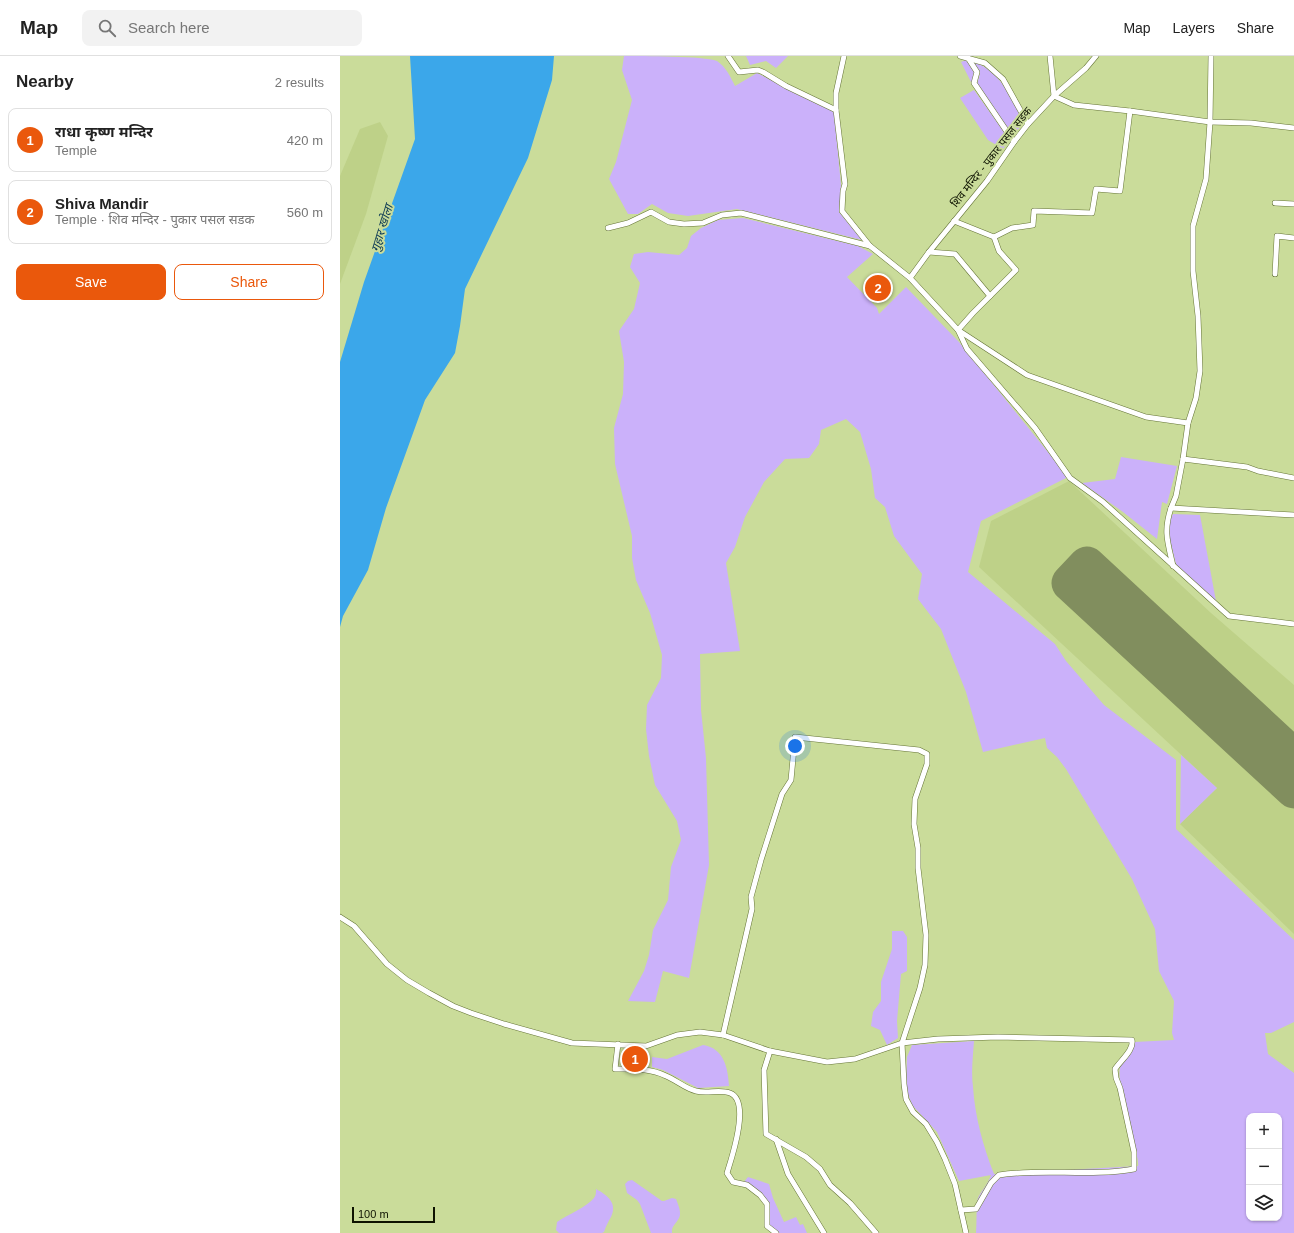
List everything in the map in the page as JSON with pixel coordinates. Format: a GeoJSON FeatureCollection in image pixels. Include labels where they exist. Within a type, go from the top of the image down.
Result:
{"type":"FeatureCollection","features":[{"type":"Feature","properties":{"kind":"street"},"geometry":{"type":"LineString","coordinates":[[728,56],[739,72],[758,70],[786,86],[836,110]]}},
{"type":"Feature","properties":{"kind":"street"},"geometry":{"type":"LineString","coordinates":[[844,56],[836,93],[836,110],[845,184],[843,191],[842,211],[870,246],[910,278],[958,330],[1027,375],[1146,417],[1188,423]]}},
{"type":"Feature","properties":{"kind":"street"},"geometry":{"type":"LineString","coordinates":[[960,56],[985,63],[1003,79],[1028,124]]}},
{"type":"Feature","properties":{"kind":"street"},"geometry":{"type":"LineString","coordinates":[[1050,56],[1054,96],[1074,105],[1210,122],[1251,123],[1294,128]]}},
{"type":"Feature","properties":{"kind":"street","name":"शिव मन्दिर - पुकार पसल सडक"},"geometry":{"type":"LineString","coordinates":[[910,278],[929,252],[987,181],[1028,124],[1054,96],[1086,68],[1096,56]]}},
{"type":"Feature","properties":{"kind":"street"},"geometry":{"type":"LineString","coordinates":[[1173,566],[1167,537],[1166,522],[1176,496],[1188,423],[1196,398],[1200,371],[1198,316],[1193,272],[1193,226],[1206,179],[1210,122],[1212,56]]}},
{"type":"Feature","properties":{"kind":"street"},"geometry":{"type":"LineString","coordinates":[[967,57],[976,72],[974,83],[1014,142]]}},
{"type":"Feature","properties":{"kind":"street"},"geometry":{"type":"LineString","coordinates":[[994,237],[1012,228],[1033,225],[1034,211],[1092,213],[1096,190],[1120,191],[1130,111]]}},
{"type":"Feature","properties":{"kind":"street"},"geometry":{"type":"LineString","coordinates":[[1275,203],[1294,204]]}},
{"type":"Feature","properties":{"kind":"street"},"geometry":{"type":"LineString","coordinates":[[608,228],[628,223],[651,212],[669,222],[684,224],[703,223],[722,215],[741,214],[870,246]]}},
{"type":"Feature","properties":{"kind":"street"},"geometry":{"type":"LineString","coordinates":[[954,221],[994,237],[999,250],[1016,270],[958,330]]}},
{"type":"Feature","properties":{"kind":"street"},"geometry":{"type":"LineString","coordinates":[[1275,274],[1277,236],[1294,238]]}},
{"type":"Feature","properties":{"kind":"street"},"geometry":{"type":"LineString","coordinates":[[929,252],[955,254],[990,296]]}},
{"type":"Feature","properties":{"kind":"street"},"geometry":{"type":"LineString","coordinates":[[958,330],[967,349],[1035,428],[1070,478],[1103,502],[1229,616],[1294,624]]}},
{"type":"Feature","properties":{"kind":"street"},"geometry":{"type":"LineString","coordinates":[[1183,459],[1247,467],[1258,471],[1294,478]]}},
{"type":"Feature","properties":{"kind":"street"},"geometry":{"type":"LineString","coordinates":[[1171,508],[1294,515]]}},
{"type":"Feature","properties":{"kind":"street"},"geometry":{"type":"LineString","coordinates":[[723,1035],[752,909],[751,897],[782,794],[791,780],[795,737],[919,750],[927,754],[927,764],[915,799],[914,824],[918,848],[918,868],[926,935],[925,965],[920,988],[902,1043],[904,1084],[906,1099],[913,1112],[926,1124],[937,1142],[955,1184],[966,1233]]}},
{"type":"Feature","properties":{"kind":"street"},"geometry":{"type":"LineString","coordinates":[[340,917],[354,926],[387,964],[407,980],[453,1006],[504,1024],[572,1043],[646,1046],[677,1035],[700,1032],[723,1035],[770,1050],[827,1062],[855,1059],[902,1043],[938,1039],[1123,1038],[1132,1040],[1133,1045],[1115,1069],[1134,1152],[1134,1168],[999,1175],[991,1183],[976,1209],[961,1210]]}},
{"type":"Feature","properties":{"kind":"street"},"geometry":{"type":"LineString","coordinates":[[618,1044],[615,1069],[642,1069],[667,1076],[697,1092],[730,1092],[736,1096],[740,1110],[739,1122],[727,1173],[733,1182],[747,1185],[760,1195],[767,1204],[767,1226],[776,1233]]}},
{"type":"Feature","properties":{"kind":"street"},"geometry":{"type":"LineString","coordinates":[[770,1050],[764,1070],[766,1134],[806,1158],[820,1169],[830,1185],[850,1203],[876,1233]]}},
{"type":"Feature","properties":{"kind":"street"},"geometry":{"type":"LineString","coordinates":[[776,1139],[788,1174],[824,1233]]}},
{"type":"Feature","properties":{"kind":"shaded area"},"geometry":{"type":"Polygon","coordinates":[[[624,56],[710,59],[720,63],[735,86],[757,73],[834,112],[841,185],[839,212],[862,240],[737,209],[688,216],[668,213],[652,204],[638,214],[628,214],[609,179],[616,162],[632,100],[622,70],[624,56]]]}},
{"type":"Feature","properties":{"kind":"shaded area"},"geometry":{"type":"Polygon","coordinates":[[[746,56],[788,56],[776,68],[766,61],[750,65],[746,56]]]}},
{"type":"Feature","properties":{"kind":"shaded area"},"geometry":{"type":"Polygon","coordinates":[[[966,60],[974,72],[972,84],[961,62],[966,60]]]}},
{"type":"Feature","properties":{"kind":"shaded area"},"geometry":{"type":"Polygon","coordinates":[[[973,62],[982,66],[998,78],[1025,121],[1012,137],[977,84],[980,73],[973,62]]]}},
{"type":"Feature","properties":{"kind":"shaded area"},"geometry":{"type":"Polygon","coordinates":[[[974,90],[1009,139],[1003,149],[988,140],[960,98],[974,90]]]}},
{"type":"Feature","properties":{"kind":"shaded area"},"geometry":{"type":"Polygon","coordinates":[[[380,122],[388,136],[366,214],[340,284],[340,176],[360,129],[380,122]]]}},
{"type":"Feature","properties":{"kind":"shaded area"},"geometry":{"type":"Polygon","coordinates":[[[743,218],[858,246],[873,254],[847,277],[877,308],[879,314],[906,287],[959,342],[1068,477],[981,521],[968,572],[1055,644],[1066,661],[1104,705],[1176,760],[1176,829],[1294,940],[1294,1022],[1271,1033],[1265,1033],[1268,1054],[1294,1073],[1294,1233],[976,1233],[977,1200],[991,1175],[959,1181],[937,1132],[912,1105],[906,1083],[907,1057],[912,1045],[974,1041],[972,1076],[974,1098],[983,1142],[994,1174],[1138,1166],[1122,1094],[1120,1068],[1132,1052],[1134,1042],[1174,1040],[1172,1033],[1174,1001],[1159,971],[1155,929],[1132,879],[1066,769],[1057,757],[1047,748],[1045,738],[983,752],[966,692],[941,629],[918,599],[922,574],[894,536],[885,507],[875,498],[871,469],[860,432],[846,419],[821,430],[819,444],[809,458],[785,459],[764,482],[745,517],[735,547],[726,563],[740,651],[700,654],[701,710],[706,758],[709,865],[689,978],[663,971],[655,1002],[628,1001],[644,971],[649,955],[653,930],[668,900],[671,867],[681,840],[677,821],[655,785],[649,756],[646,729],[647,705],[661,678],[662,655],[650,613],[636,580],[632,558],[632,536],[615,464],[614,428],[623,394],[624,362],[619,331],[634,309],[640,283],[630,267],[634,254],[648,252],[679,255],[687,248],[691,236],[701,228],[718,220],[743,218]]]}},
{"type":"Feature","properties":{"kind":"shaded area"},"geometry":{"type":"Polygon","coordinates":[[[1121,457],[1177,466],[1167,504],[1162,502],[1157,539],[1123,512],[1082,483],[1115,479],[1121,457]]]}},
{"type":"Feature","properties":{"kind":"shaded area"},"geometry":{"type":"Polygon","coordinates":[[[1069,481],[1211,613],[1294,685],[1294,934],[1180,824],[1217,788],[979,567],[991,521],[1069,481]]]}},
{"type":"Feature","properties":{"kind":"shaded area"},"geometry":{"type":"Polygon","coordinates":[[[1173,514],[1200,515],[1216,601],[1177,568],[1169,536],[1169,523],[1173,514]]]}},
{"type":"Feature","properties":{"kind":"shaded area"},"geometry":{"type":"Polygon","coordinates":[[[1181,755],[1217,788],[1180,824],[1181,755]]]}},
{"type":"Feature","properties":{"kind":"shaded area"},"geometry":{"type":"Polygon","coordinates":[[[892,931],[903,931],[907,937],[907,971],[901,974],[897,1021],[898,1038],[887,1045],[880,1030],[871,1026],[873,1012],[881,1001],[881,982],[892,949],[892,931]]]}},
{"type":"Feature","properties":{"kind":"shaded area"},"geometry":{"type":"Polygon","coordinates":[[[703,1045],[716,1050],[724,1060],[729,1086],[698,1088],[663,1070],[652,1067],[652,1057],[667,1059],[703,1045]]]}},
{"type":"Feature","properties":{"kind":"shaded area"},"geometry":{"type":"Polygon","coordinates":[[[748,1177],[769,1184],[773,1198],[784,1222],[796,1217],[800,1225],[803,1224],[807,1233],[778,1233],[769,1225],[770,1206],[762,1194],[744,1182],[748,1177]]]}},
{"type":"Feature","properties":{"kind":"shaded area"},"geometry":{"type":"Polygon","coordinates":[[[632,1180],[662,1201],[672,1198],[676,1199],[680,1216],[673,1227],[672,1233],[651,1233],[640,1204],[627,1193],[625,1184],[632,1180]]]}},
{"type":"Feature","properties":{"kind":"shaded area"},"geometry":{"type":"Polygon","coordinates":[[[596,1189],[610,1200],[613,1208],[613,1212],[604,1232],[559,1233],[556,1230],[557,1222],[582,1208],[591,1201],[595,1196],[596,1189]]]}},
{"type":"Feature","properties":{"kind":"water"},"geometry":{"type":"Polygon","coordinates":[[[410,56],[554,56],[552,80],[528,158],[465,289],[455,353],[425,400],[386,508],[368,570],[343,616],[340,627],[340,362],[364,282],[415,139],[410,56]]]}},
{"type":"Feature","properties":{"kind":"runway"},"geometry":{"type":"LineString","coordinates":[[1294,757],[1087,565],[1070,583],[1294,790]]}},
{"type":"Feature","properties":{"kind":"place","name":"Shiva Mandir"},"geometry":{"type":"Point","coordinates":[878,288]}},
{"type":"Feature","properties":{"kind":"place","name":"राधा कृष्ण मन्दिर"},"geometry":{"type":"Point","coordinates":[635,1059]}},
{"type":"Feature","properties":{"kind":"water label","name":"गुहार खोला"},"geometry":{"type":"Point","coordinates":[382,228]}}]}
